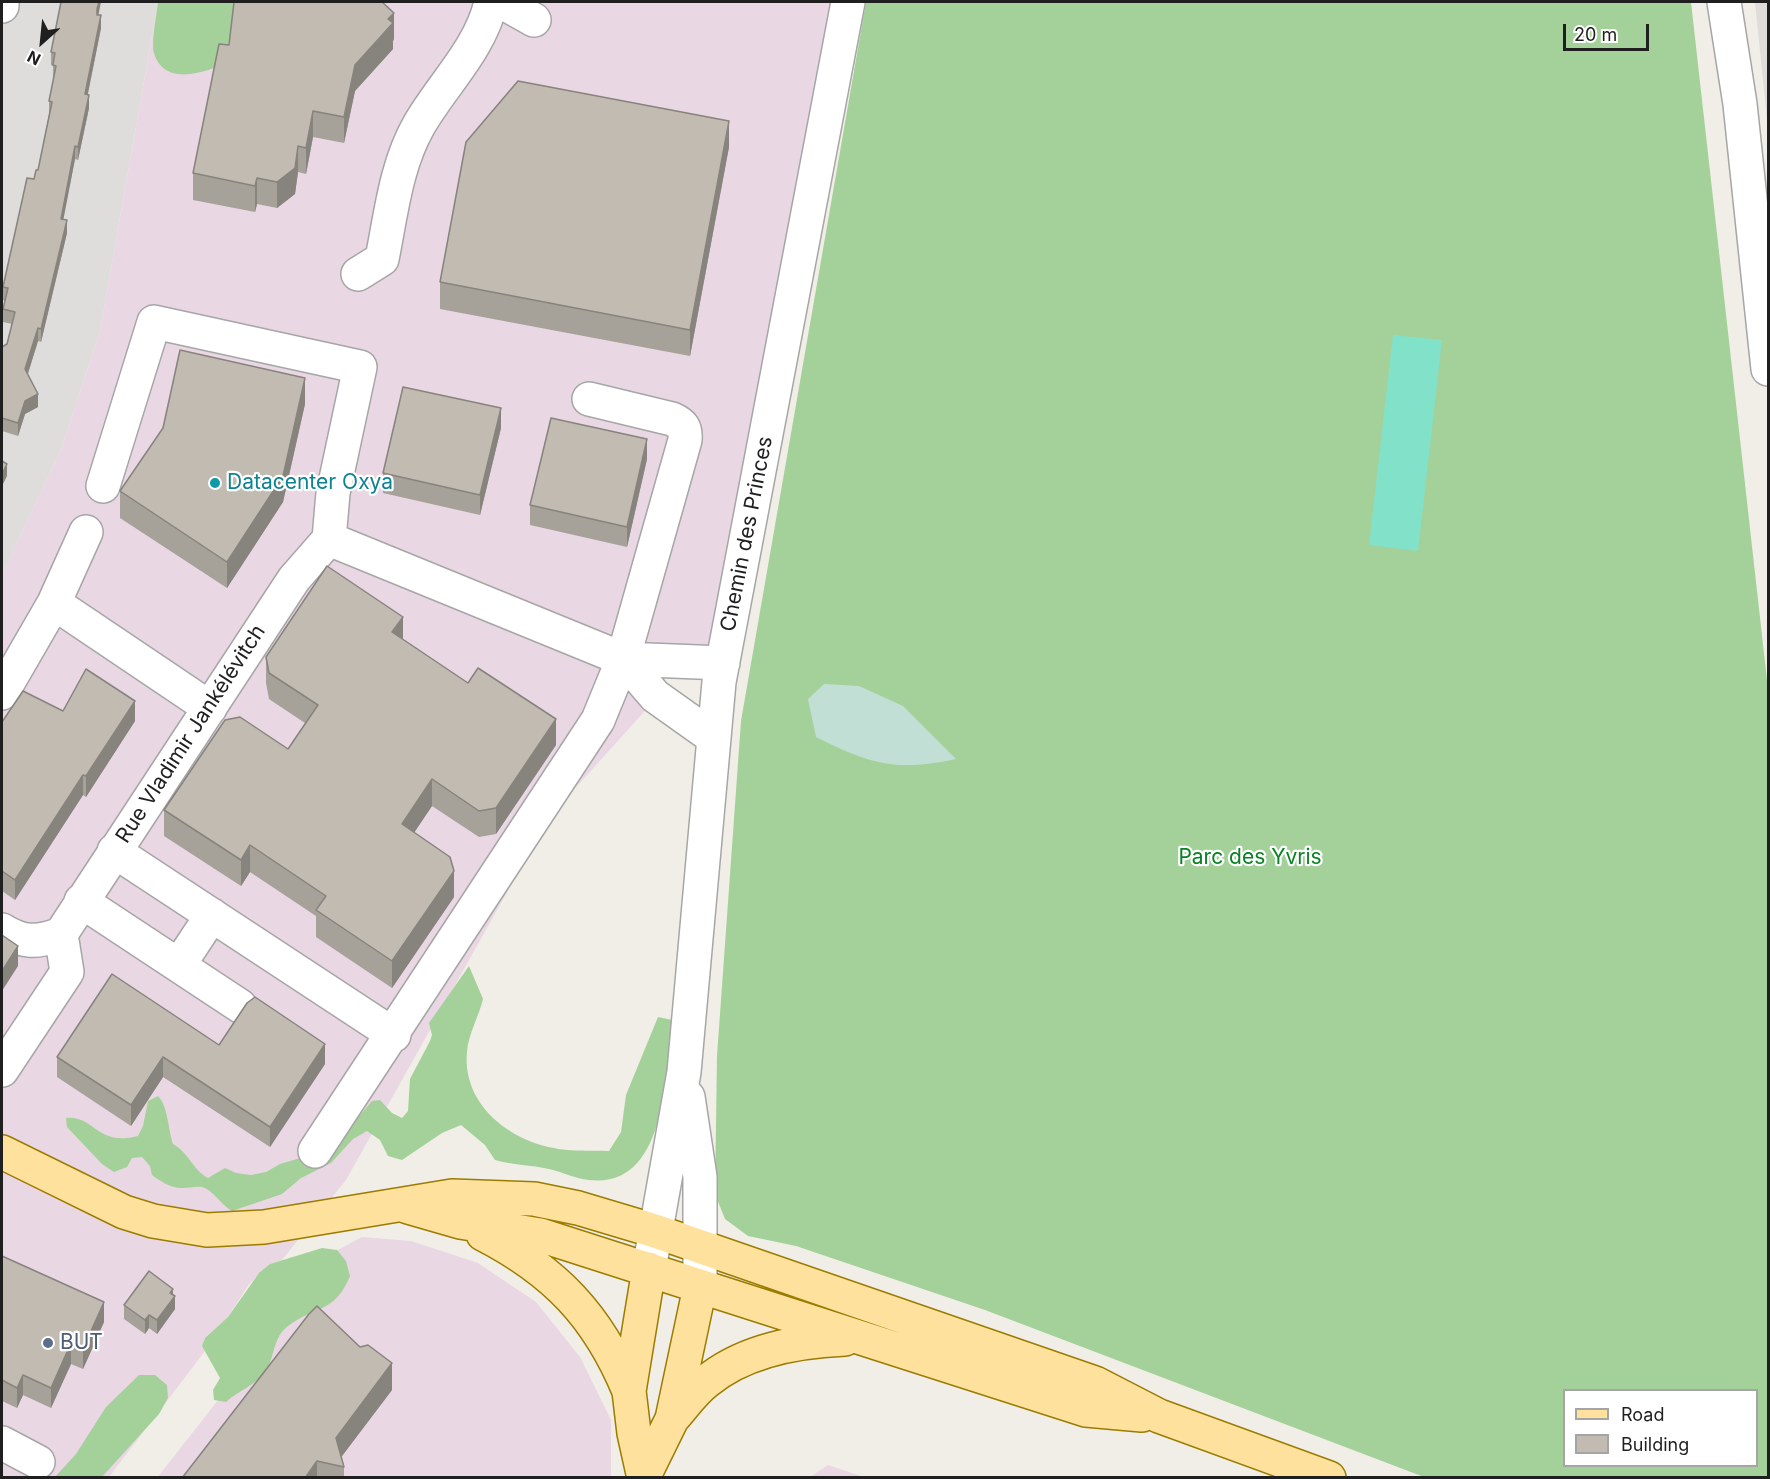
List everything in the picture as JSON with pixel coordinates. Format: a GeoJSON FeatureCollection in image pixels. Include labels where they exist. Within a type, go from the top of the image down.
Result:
{"type":"FeatureCollection","features":[{"type":"Feature","properties":{"kind":"main road"},"geometry":{"type":"LineString","coordinates":[[2,1152],[96,1201],[153,1221],[196,1229],[232,1230],[403,1206],[452,1196],[534,1199],[578,1208],[655,1231],[1095,1383],[1159,1416],[1329,1478]]}},
{"type":"Feature","properties":{"kind":"main road"},"geometry":{"type":"LineString","coordinates":[[403,1206],[460,1222],[540,1235],[1086,1410],[1159,1416]]}},
{"type":"Feature","properties":{"kind":"main road"},"geometry":{"type":"LineString","coordinates":[[460,1222],[515,1251],[562,1286],[597,1328],[617,1362],[629,1391],[634,1433],[644,1477]]}},
{"type":"Feature","properties":{"kind":"main road"},"geometry":{"type":"LineString","coordinates":[[629,1391],[649,1269]]}},
{"type":"Feature","properties":{"kind":"main road"},"geometry":{"type":"LineString","coordinates":[[644,1477],[672,1419],[700,1287]]}},
{"type":"Feature","properties":{"kind":"main road"},"geometry":{"type":"LineString","coordinates":[[672,1419],[706,1382],[735,1362],[772,1349],[811,1340],[864,1339]]}},
{"type":"Feature","properties":{"kind":"street"},"geometry":{"type":"LineString","coordinates":[[362,262],[405,153],[419,125],[478,35],[491,2]]}},
{"type":"Feature","properties":{"kind":"street"},"geometry":{"type":"LineString","coordinates":[[502,2],[534,20]]}},
{"type":"Feature","properties":{"kind":"street","name":"Chemin des Princes"},"geometry":{"type":"LineString","coordinates":[[649,1269],[684,1072],[714,738],[723,663],[848,2]]}},
{"type":"Feature","properties":{"kind":"street"},"geometry":{"type":"LineString","coordinates":[[1724,2],[1740,104],[1768,369]]}},
{"type":"Feature","properties":{"kind":"street"},"geometry":{"type":"LineString","coordinates":[[1739,2],[1740,104]]}},
{"type":"Feature","properties":{"kind":"street"},"geometry":{"type":"LineString","coordinates":[[103,486],[154,322],[360,367],[333,493],[329,539],[623,660],[723,663]]}},
{"type":"Feature","properties":{"kind":"street"},"geometry":{"type":"LineString","coordinates":[[315,1151],[394,1035],[598,720],[623,660],[685,440],[686,429],[672,418],[590,399]]}},
{"type":"Feature","properties":{"kind":"street"},"geometry":{"type":"LineString","coordinates":[[2,693],[54,603],[86,532]]}},
{"type":"Feature","properties":{"kind":"street","name":"Rue Vladimir Jankélévitch"},"geometry":{"type":"LineString","coordinates":[[61,934],[294,579],[329,539]]}},
{"type":"Feature","properties":{"kind":"street"},"geometry":{"type":"LineString","coordinates":[[54,603],[210,708]]}},
{"type":"Feature","properties":{"kind":"street"},"geometry":{"type":"LineString","coordinates":[[623,660],[655,696],[714,738]]}},
{"type":"Feature","properties":{"kind":"street"},"geometry":{"type":"LineString","coordinates":[[114,852],[394,1035]]}},
{"type":"Feature","properties":{"kind":"street"},"geometry":{"type":"LineString","coordinates":[[81,901],[240,1006]]}},
{"type":"Feature","properties":{"kind":"street"},"geometry":{"type":"LineString","coordinates":[[179,965],[212,915]]}},
{"type":"Feature","properties":{"kind":"street"},"geometry":{"type":"LineString","coordinates":[[2,930],[20,940],[42,942],[61,934],[67,972],[2,1070]]}},
{"type":"Feature","properties":{"kind":"street","name":"Chemin des Princes"},"geometry":{"type":"LineString","coordinates":[[684,1072],[699,1178],[700,1287]]}},
{"type":"Feature","properties":{"kind":"street"},"geometry":{"type":"LineString","coordinates":[[2,1443],[38,1462]]}},
{"type":"Feature","properties":{"kind":"shaded area"},"geometry":{"type":"Polygon","coordinates":[[[2,2],[158,2],[100,331],[62,447],[2,575],[2,2]]]}},
{"type":"Feature","properties":{"kind":"shaded area"},"geometry":{"type":"Polygon","coordinates":[[[158,2],[848,2],[723,663],[669,663],[653,702],[549,817],[346,1180],[282,1260],[270,1264],[249,1284],[228,1317],[205,1338],[202,1346],[205,1351],[109,1477],[2,1477],[2,575],[62,447],[100,331],[158,2]]]}},
{"type":"Feature","properties":{"kind":"shaded area"},"geometry":{"type":"Polygon","coordinates":[[[1755,2],[1768,2],[1768,130],[1755,2]]]}},
{"type":"Feature","properties":{"kind":"shaded area"},"geometry":{"type":"Polygon","coordinates":[[[824,684],[859,686],[903,706],[956,759],[916,765],[883,763],[852,754],[816,737],[808,699],[824,684]]]}},
{"type":"Feature","properties":{"kind":"shaded area"},"geometry":{"type":"Polygon","coordinates":[[[362,1237],[411,1241],[478,1263],[536,1302],[580,1357],[611,1420],[611,1477],[157,1478],[334,1252],[362,1237]]]}},
{"type":"Feature","properties":{"kind":"shaded area"},"geometry":{"type":"Polygon","coordinates":[[[828,1465],[864,1477],[810,1477],[828,1465]]]}},
{"type":"Feature","properties":{"kind":"green space"},"geometry":{"type":"Polygon","coordinates":[[[158,2],[236,2],[230,61],[199,73],[177,74],[167,71],[159,64],[153,48],[158,2]]]}},
{"type":"Feature","properties":{"kind":"green space","name":"Parc des Yvris"},"geometry":{"type":"Polygon","coordinates":[[[866,2],[1691,2],[1768,689],[1768,1477],[1424,1477],[985,1310],[796,1246],[748,1236],[725,1219],[715,1194],[717,1056],[741,721],[866,2]]]}},
{"type":"Feature","properties":{"kind":"green space"},"geometry":{"type":"Polygon","coordinates":[[[1393,335],[1442,340],[1418,551],[1369,545],[1393,335]]]}},
{"type":"Feature","properties":{"kind":"green space"},"geometry":{"type":"Polygon","coordinates":[[[469,966],[483,999],[469,1039],[467,1052],[467,1070],[472,1087],[480,1103],[491,1116],[505,1128],[537,1144],[567,1150],[609,1151],[621,1132],[626,1095],[658,1017],[672,1020],[658,1123],[648,1147],[634,1166],[615,1178],[589,1180],[549,1169],[502,1162],[495,1160],[485,1145],[461,1125],[442,1133],[402,1160],[388,1156],[380,1140],[367,1131],[353,1139],[331,1163],[301,1178],[282,1194],[232,1211],[206,1189],[179,1188],[162,1182],[152,1175],[150,1166],[142,1157],[132,1158],[127,1167],[114,1172],[102,1164],[67,1127],[66,1118],[76,1118],[113,1137],[138,1136],[143,1126],[148,1101],[158,1096],[166,1112],[173,1144],[183,1152],[198,1171],[208,1178],[225,1168],[236,1173],[251,1175],[266,1172],[280,1164],[307,1156],[361,1114],[372,1101],[380,1100],[392,1113],[402,1118],[408,1111],[410,1079],[432,1035],[429,1023],[469,966]]]}},
{"type":"Feature","properties":{"kind":"green space"},"geometry":{"type":"Polygon","coordinates":[[[322,1248],[337,1250],[346,1261],[350,1276],[338,1297],[283,1330],[266,1371],[257,1380],[226,1402],[214,1400],[213,1390],[220,1378],[202,1346],[205,1338],[228,1317],[259,1273],[270,1264],[322,1248]]]}},
{"type":"Feature","properties":{"kind":"green space"},"geometry":{"type":"Polygon","coordinates":[[[139,1375],[155,1375],[167,1385],[168,1398],[159,1414],[102,1477],[55,1477],[76,1454],[106,1407],[139,1375]]]}},
{"type":"Feature","properties":{"kind":"building"},"geometry":{"type":"Polygon","coordinates":[[[61,2],[99,2],[97,15],[101,15],[85,94],[89,95],[78,147],[75,146],[61,219],[67,220],[41,329],[38,328],[25,369],[38,394],[25,401],[18,423],[2,418],[2,347],[7,344],[15,312],[3,309],[8,288],[3,287],[27,178],[34,179],[36,170],[38,170],[52,102],[49,101],[56,66],[53,65],[55,53],[51,52],[61,2]]]}},
{"type":"Feature","properties":{"kind":"building"},"geometry":{"type":"Polygon","coordinates":[[[234,2],[382,2],[394,13],[388,19],[393,23],[355,65],[344,117],[313,111],[306,148],[298,146],[295,168],[277,182],[257,178],[255,186],[193,173],[219,44],[229,45],[234,2]]]}},
{"type":"Feature","properties":{"kind":"building"},"geometry":{"type":"Polygon","coordinates":[[[518,81],[729,121],[690,330],[440,282],[466,142],[518,81]]]}},
{"type":"Feature","properties":{"kind":"building","name":"Datacenter Oxya"},"geometry":{"type":"Polygon","coordinates":[[[180,350],[305,378],[283,476],[227,562],[120,491],[163,428],[180,350]]]}},
{"type":"Feature","properties":{"kind":"building"},"geometry":{"type":"Polygon","coordinates":[[[403,387],[501,408],[480,495],[383,473],[403,387]]]}},
{"type":"Feature","properties":{"kind":"building"},"geometry":{"type":"Polygon","coordinates":[[[551,418],[647,439],[627,527],[530,505],[551,418]]]}},
{"type":"Feature","properties":{"kind":"building"},"geometry":{"type":"Polygon","coordinates":[[[2,461],[7,464],[2,474],[2,461]]]}},
{"type":"Feature","properties":{"kind":"building"},"geometry":{"type":"Polygon","coordinates":[[[327,566],[403,617],[392,632],[468,683],[478,668],[556,719],[496,808],[479,811],[432,779],[402,824],[450,857],[454,871],[392,961],[316,910],[326,896],[250,845],[241,860],[164,810],[225,720],[240,717],[288,749],[318,705],[269,673],[266,657],[327,566]]]}},
{"type":"Feature","properties":{"kind":"building"},"geometry":{"type":"Polygon","coordinates":[[[86,669],[135,701],[86,776],[83,775],[15,880],[2,871],[2,722],[23,691],[63,711],[86,669]]]}},
{"type":"Feature","properties":{"kind":"building"},"geometry":{"type":"Polygon","coordinates":[[[2,935],[18,946],[2,971],[2,935]]]}},
{"type":"Feature","properties":{"kind":"building"},"geometry":{"type":"Polygon","coordinates":[[[112,974],[219,1045],[247,1003],[255,997],[325,1044],[270,1127],[163,1057],[131,1105],[57,1057],[112,974]]]}},
{"type":"Feature","properties":{"kind":"building","name":"BUT"},"geometry":{"type":"Polygon","coordinates":[[[2,1256],[104,1302],[83,1349],[71,1343],[51,1388],[23,1375],[17,1388],[2,1380],[2,1256]]]}},
{"type":"Feature","properties":{"kind":"building"},"geometry":{"type":"Polygon","coordinates":[[[149,1271],[173,1289],[170,1293],[175,1296],[157,1320],[149,1315],[145,1320],[124,1305],[149,1271]]]}},
{"type":"Feature","properties":{"kind":"building"},"geometry":{"type":"Polygon","coordinates":[[[317,1306],[360,1347],[368,1345],[392,1363],[336,1438],[344,1467],[317,1461],[305,1478],[182,1478],[309,1314],[317,1306]]]}},
{"type":"Feature","properties":{"kind":"place","name":"Datacenter Oxya"},"geometry":{"type":"Point","coordinates":[215,483]}},
{"type":"Feature","properties":{"kind":"place","name":"BUT"},"geometry":{"type":"Point","coordinates":[48,1343]}}]}
